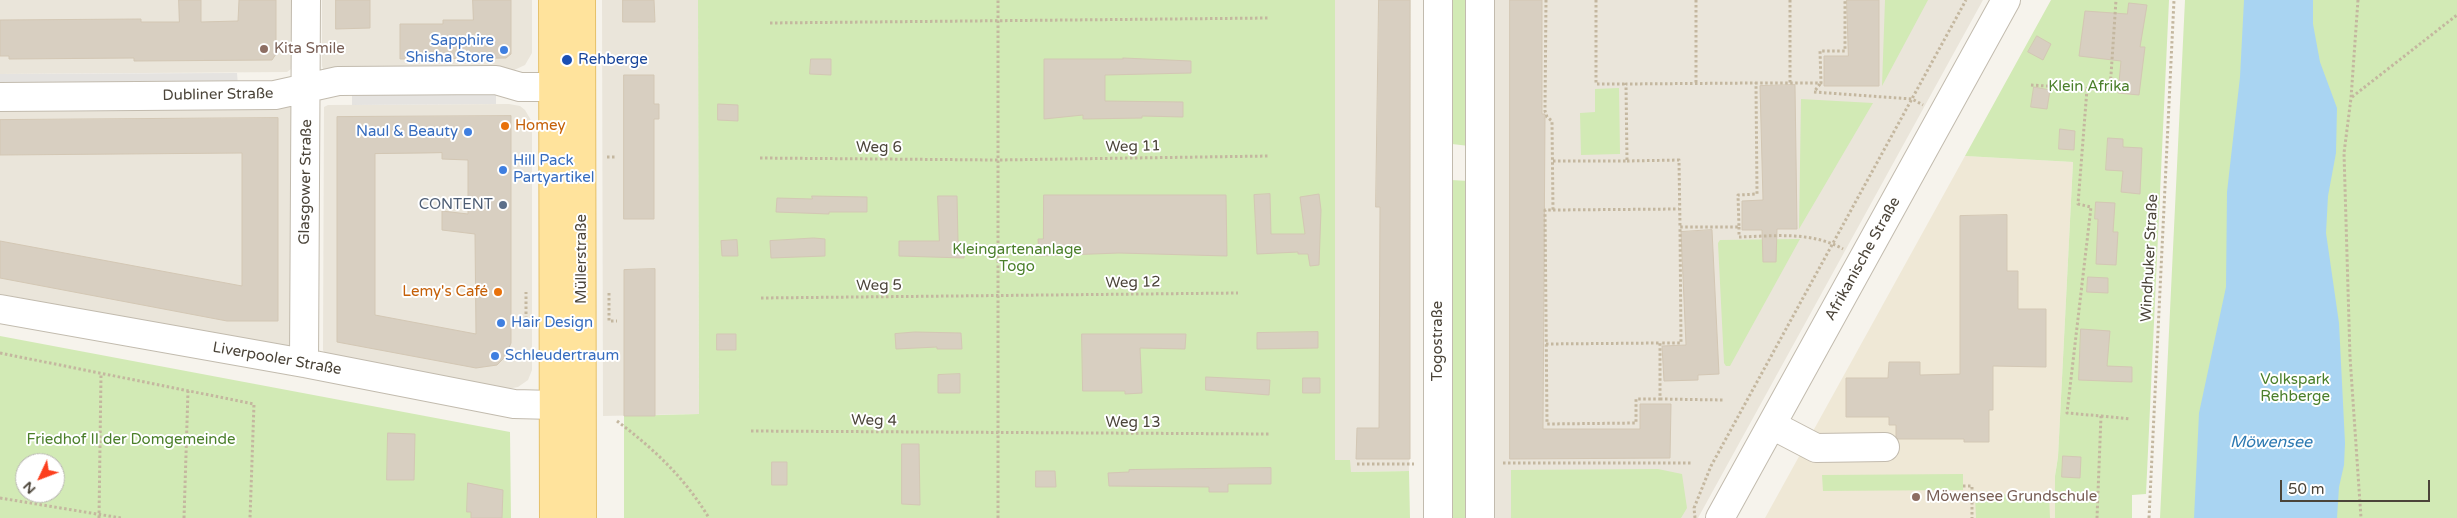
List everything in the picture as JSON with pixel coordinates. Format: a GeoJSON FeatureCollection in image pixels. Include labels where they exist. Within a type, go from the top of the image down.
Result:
{"type":"FeatureCollection","features":[{"type":"Feature","properties":{"kind":"main road","name":"Müllerstraße"},"geometry":{"type":"LineString","coordinates":[[553,0],[554,518]]}},
{"type":"Feature","properties":{"kind":"main road","name":"Müllerstraße"},"geometry":{"type":"LineString","coordinates":[[580,0],[582,518]]}},
{"type":"Feature","properties":{"kind":"street","name":"Glasgower Straße"},"geometry":{"type":"LineString","coordinates":[[304,363],[306,0]]}},
{"type":"Feature","properties":{"kind":"street","name":"Togostraße"},"geometry":{"type":"LineString","coordinates":[[1438,0],[1438,518]]}},
{"type":"Feature","properties":{"kind":"street"},"geometry":{"type":"LineString","coordinates":[[1480,0],[1480,518]]}},
{"type":"Feature","properties":{"kind":"street","name":"Afrikanische Straße"},"geometry":{"type":"LineString","coordinates":[[1720,518],[2006,0]]}},
{"type":"Feature","properties":{"kind":"street","name":"Dubliner Straße"},"geometry":{"type":"LineString","coordinates":[[0,97],[275,95],[338,81],[496,80],[520,86],[553,87]]}},
{"type":"Feature","properties":{"kind":"street"},"geometry":{"type":"LineString","coordinates":[[1438,163],[1480,165]]}},
{"type":"Feature","properties":{"kind":"street","name":"Liverpooler Straße"},"geometry":{"type":"LineString","coordinates":[[0,308],[304,363],[514,404],[554,405]]}},
{"type":"Feature","properties":{"kind":"street"},"geometry":{"type":"LineString","coordinates":[[1772,425],[1816,448],[1885,447]]}},
{"type":"Feature","properties":{"kind":"path"},"geometry":{"type":"LineString","coordinates":[[998,0],[996,434],[998,518]]}},
{"type":"Feature","properties":{"kind":"path"},"geometry":{"type":"LineString","coordinates":[[1546,0],[1545,110],[1547,117],[1552,121],[1553,210]]}},
{"type":"Feature","properties":{"kind":"path"},"geometry":{"type":"LineString","coordinates":[[1596,0],[1596,84],[1821,83]]}},
{"type":"Feature","properties":{"kind":"path"},"geometry":{"type":"LineString","coordinates":[[1696,0],[1696,84]]}},
{"type":"Feature","properties":{"kind":"path"},"geometry":{"type":"LineString","coordinates":[[1790,0],[1790,83]]}},
{"type":"Feature","properties":{"kind":"path"},"geometry":{"type":"LineString","coordinates":[[1845,0],[1845,51],[1820,51],[1821,83],[1814,92],[1912,98],[1942,116]]}},
{"type":"Feature","properties":{"kind":"path"},"geometry":{"type":"LineString","coordinates":[[1695,518],[1694,508],[1711,466],[1966,0]]}},
{"type":"Feature","properties":{"kind":"path"},"geometry":{"type":"LineString","coordinates":[[2031,84],[2110,90],[2116,0]]}},
{"type":"Feature","properties":{"kind":"path","name":"Windhuker Straße"},"geometry":{"type":"LineString","coordinates":[[2149,518],[2174,0]]}},
{"type":"Feature","properties":{"kind":"path"},"geometry":{"type":"LineString","coordinates":[[2358,0],[2351,98],[2344,153],[2350,357],[2361,518]]}},
{"type":"Feature","properties":{"kind":"path"},"geometry":{"type":"LineString","coordinates":[[2351,98],[2457,15]]}},
{"type":"Feature","properties":{"kind":"path"},"geometry":{"type":"LineString","coordinates":[[770,24],[1269,18]]}},
{"type":"Feature","properties":{"kind":"path"},"geometry":{"type":"LineString","coordinates":[[1756,83],[1757,194],[1738,195],[1739,237],[1810,236],[1832,242],[1862,260]]}},
{"type":"Feature","properties":{"kind":"path"},"geometry":{"type":"LineString","coordinates":[[1626,84],[1627,161]]}},
{"type":"Feature","properties":{"kind":"path"},"geometry":{"type":"LineString","coordinates":[[2087,89],[2078,204],[2091,207],[2067,413],[2130,419]]}},
{"type":"Feature","properties":{"kind":"path","name":"Weg 11"},"geometry":{"type":"LineString","coordinates":[[997,160],[1268,156]]}},
{"type":"Feature","properties":{"kind":"path"},"geometry":{"type":"LineString","coordinates":[[606,157],[617,157]]}},
{"type":"Feature","properties":{"kind":"path","name":"Weg 6"},"geometry":{"type":"LineString","coordinates":[[760,158],[997,160]]}},
{"type":"Feature","properties":{"kind":"path"},"geometry":{"type":"LineString","coordinates":[[1546,344],[1680,343],[1679,160],[1553,161]]}},
{"type":"Feature","properties":{"kind":"path"},"geometry":{"type":"LineString","coordinates":[[1679,209],[1545,210],[1547,424],[1636,424],[1636,399],[1723,400]]}},
{"type":"Feature","properties":{"kind":"path"},"geometry":{"type":"LineString","coordinates":[[1680,227],[1739,227]]}},
{"type":"Feature","properties":{"kind":"path"},"geometry":{"type":"LineString","coordinates":[[520,319],[526,318],[526,292]]}},
{"type":"Feature","properties":{"kind":"path"},"geometry":{"type":"LineString","coordinates":[[609,293],[609,321],[617,321]]}},
{"type":"Feature","properties":{"kind":"path","name":"Weg 12"},"geometry":{"type":"LineString","coordinates":[[998,296],[1238,293]]}},
{"type":"Feature","properties":{"kind":"path","name":"Weg 5"},"geometry":{"type":"LineString","coordinates":[[761,298],[998,296]]}},
{"type":"Feature","properties":{"kind":"path"},"geometry":{"type":"LineString","coordinates":[[1660,343],[1660,399]]}},
{"type":"Feature","properties":{"kind":"path"},"geometry":{"type":"LineString","coordinates":[[0,353],[254,404],[250,518]]}},
{"type":"Feature","properties":{"kind":"path"},"geometry":{"type":"LineString","coordinates":[[99,516],[101,374]]}},
{"type":"Feature","properties":{"kind":"path"},"geometry":{"type":"LineString","coordinates":[[184,518],[188,391]]}},
{"type":"Feature","properties":{"kind":"path"},"geometry":{"type":"LineString","coordinates":[[2097,518],[2101,416]]}},
{"type":"Feature","properties":{"kind":"path"},"geometry":{"type":"LineString","coordinates":[[617,421],[646,443],[674,469],[694,494],[709,518]]}},
{"type":"Feature","properties":{"kind":"path","name":"Weg 4"},"geometry":{"type":"LineString","coordinates":[[751,431],[996,434]]}},
{"type":"Feature","properties":{"kind":"path","name":"Weg 13"},"geometry":{"type":"LineString","coordinates":[[996,434],[1269,434]]}},
{"type":"Feature","properties":{"kind":"path"},"geometry":{"type":"LineString","coordinates":[[1503,464],[1693,463]]}},
{"type":"Feature","properties":{"kind":"path"},"geometry":{"type":"LineString","coordinates":[[1357,464],[1414,464]]}},
{"type":"Feature","properties":{"kind":"path"},"geometry":{"type":"LineString","coordinates":[[1963,486],[1972,486],[1972,518]]}},
{"type":"Feature","properties":{"kind":"path"},"geometry":{"type":"LineString","coordinates":[[0,498],[99,516],[121,518]]}},
{"type":"Feature","properties":{"kind":"shaded area"},"geometry":{"type":"Polygon","coordinates":[[[0,0],[291,0],[291,69],[287,72],[0,74],[0,0]]]}},
{"type":"Feature","properties":{"kind":"shaded area"},"geometry":{"type":"Polygon","coordinates":[[[322,0],[532,0],[532,53],[525,65],[512,71],[324,71],[322,66],[322,0]]]}},
{"type":"Feature","properties":{"kind":"shaded area"},"geometry":{"type":"Polygon","coordinates":[[[602,0],[698,0],[699,414],[603,416],[602,0]]]}},
{"type":"Feature","properties":{"kind":"shaded area"},"geometry":{"type":"Polygon","coordinates":[[[1335,0],[1411,0],[1409,471],[1350,472],[1335,460],[1335,0]]]}},
{"type":"Feature","properties":{"kind":"shaded area"},"geometry":{"type":"Polygon","coordinates":[[[1494,0],[1983,0],[1698,518],[1493,518],[1494,0]]]}},
{"type":"Feature","properties":{"kind":"shaded area"},"geometry":{"type":"Polygon","coordinates":[[[237,73],[238,86],[0,88],[0,74],[237,73]]]}},
{"type":"Feature","properties":{"kind":"shaded area"},"geometry":{"type":"Polygon","coordinates":[[[496,90],[496,104],[352,105],[352,91],[496,90]]]}},
{"type":"Feature","properties":{"kind":"shaded area"},"geometry":{"type":"Polygon","coordinates":[[[509,104],[520,106],[525,110],[532,122],[532,370],[528,380],[518,387],[507,389],[325,354],[323,350],[324,107],[328,105],[509,104]]]}},
{"type":"Feature","properties":{"kind":"shaded area"},"geometry":{"type":"Polygon","coordinates":[[[288,105],[292,109],[291,346],[288,348],[0,294],[0,107],[288,105]]]}},
{"type":"Feature","properties":{"kind":"shaded area"},"geometry":{"type":"Polygon","coordinates":[[[1965,156],[2073,162],[2058,457],[2055,476],[2055,518],[1765,518],[1965,156]]]}},
{"type":"Feature","properties":{"kind":"green space","name":"Kleingartenanlage Togo"},"geometry":{"type":"Polygon","coordinates":[[[698,0],[1335,0],[1335,460],[1350,460],[1351,472],[1409,471],[1410,518],[624,518],[624,416],[699,414],[698,0]]]}},
{"type":"Feature","properties":{"kind":"green space"},"geometry":{"type":"Polygon","coordinates":[[[1451,0],[1469,0],[1469,146],[1452,144],[1451,0]]]}},
{"type":"Feature","properties":{"kind":"green space"},"geometry":{"type":"Polygon","coordinates":[[[1885,0],[1928,0],[1882,86],[1885,0]]]}},
{"type":"Feature","properties":{"kind":"green space","name":"Klein Afrika"},"geometry":{"type":"Polygon","coordinates":[[[2051,0],[2169,0],[2146,494],[2132,495],[2132,518],[2055,518],[2055,476],[2058,457],[2073,162],[1965,156],[2051,0]]]}},
{"type":"Feature","properties":{"kind":"green space","name":"Volkspark Rehberge"},"geometry":{"type":"Polygon","coordinates":[[[2185,0],[2457,0],[2457,518],[2160,518],[2185,0]]]}},
{"type":"Feature","properties":{"kind":"green space"},"geometry":{"type":"Polygon","coordinates":[[[1619,88],[1620,154],[1581,155],[1580,113],[1595,112],[1595,89],[1619,88]]]}},
{"type":"Feature","properties":{"kind":"green space"},"geometry":{"type":"Polygon","coordinates":[[[1801,99],[1873,103],[1799,229],[1801,99]]]}},
{"type":"Feature","properties":{"kind":"green space"},"geometry":{"type":"Polygon","coordinates":[[[1451,180],[1469,181],[1468,518],[1451,518],[1451,180]]]}},
{"type":"Feature","properties":{"kind":"green space"},"geometry":{"type":"Polygon","coordinates":[[[1800,239],[1730,366],[1726,366],[1724,363],[1718,243],[1720,240],[1800,239]]]}},
{"type":"Feature","properties":{"kind":"green space","name":"Friedhof II der Domgemeinde"},"geometry":{"type":"Polygon","coordinates":[[[0,336],[510,432],[511,518],[0,518],[0,336]]]}},
{"type":"Feature","properties":{"kind":"green space"},"geometry":{"type":"Polygon","coordinates":[[[1658,469],[1682,474],[1687,508],[1681,518],[1511,518],[1511,470],[1658,469]]]}},
{"type":"Feature","properties":{"kind":"green space"},"geometry":{"type":"Polygon","coordinates":[[[1963,474],[1963,490],[1823,491],[1822,475],[1963,474]]]}},
{"type":"Feature","properties":{"kind":"green space"},"geometry":{"type":"Polygon","coordinates":[[[2049,494],[2050,518],[1976,518],[1975,495],[2049,494]]]}},
{"type":"Feature","properties":{"kind":"water","name":"Möwensee"},"geometry":{"type":"Polygon","coordinates":[[[2244,0],[2313,0],[2313,24],[2320,62],[2337,108],[2336,153],[2328,196],[2326,233],[2339,323],[2345,443],[2337,518],[2194,518],[2199,413],[2226,287],[2227,192],[2240,77],[2244,0]]]}},
{"type":"Feature","properties":{"kind":"building"},"geometry":{"type":"Polygon","coordinates":[[[179,0],[201,0],[201,22],[238,21],[239,0],[276,0],[276,54],[272,60],[134,61],[134,58],[9,59],[9,56],[0,56],[0,20],[141,19],[141,22],[179,22],[179,0]]]}},
{"type":"Feature","properties":{"kind":"building"},"geometry":{"type":"Polygon","coordinates":[[[336,0],[370,0],[370,28],[336,29],[336,0]]]}},
{"type":"Feature","properties":{"kind":"building"},"geometry":{"type":"Polygon","coordinates":[[[473,0],[511,0],[511,54],[506,58],[400,59],[400,24],[443,24],[443,20],[473,20],[473,0]]]}},
{"type":"Feature","properties":{"kind":"building"},"geometry":{"type":"Polygon","coordinates":[[[623,0],[654,0],[655,22],[623,22],[623,0]]]}},
{"type":"Feature","properties":{"kind":"building"},"geometry":{"type":"Polygon","coordinates":[[[1379,0],[1410,0],[1410,459],[1356,459],[1357,428],[1379,428],[1380,207],[1376,207],[1379,0]]]}},
{"type":"Feature","properties":{"kind":"building"},"geometry":{"type":"Polygon","coordinates":[[[1510,0],[1542,0],[1542,114],[1545,114],[1543,429],[1640,429],[1640,404],[1671,404],[1670,458],[1510,459],[1510,0]]]}},
{"type":"Feature","properties":{"kind":"building"},"geometry":{"type":"Polygon","coordinates":[[[1847,0],[1879,0],[1879,86],[1824,86],[1824,56],[1848,56],[1847,0]]]}},
{"type":"Feature","properties":{"kind":"building"},"geometry":{"type":"Polygon","coordinates":[[[2129,3],[2147,5],[2140,47],[2145,47],[2139,95],[2118,93],[2121,61],[2079,56],[2085,11],[2127,14],[2129,3]]]}},
{"type":"Feature","properties":{"kind":"building"},"geometry":{"type":"Polygon","coordinates":[[[2037,36],[2051,44],[2043,60],[2028,52],[2037,36]]]}},
{"type":"Feature","properties":{"kind":"building"},"geometry":{"type":"Polygon","coordinates":[[[1123,58],[1191,61],[1191,73],[1105,75],[1105,101],[1183,102],[1183,117],[1142,116],[1142,118],[1083,119],[1083,115],[1044,119],[1044,59],[1123,58]]]}},
{"type":"Feature","properties":{"kind":"building"},"geometry":{"type":"Polygon","coordinates":[[[811,59],[831,59],[831,75],[810,74],[811,59]]]}},
{"type":"Feature","properties":{"kind":"building"},"geometry":{"type":"Polygon","coordinates":[[[624,75],[654,75],[654,104],[659,104],[659,119],[654,119],[654,219],[624,219],[624,75]]]}},
{"type":"Feature","properties":{"kind":"building"},"geometry":{"type":"Polygon","coordinates":[[[1795,85],[1797,229],[1777,229],[1776,262],[1763,262],[1762,230],[1742,230],[1742,201],[1763,200],[1760,86],[1795,85]]]}},
{"type":"Feature","properties":{"kind":"building"},"geometry":{"type":"Polygon","coordinates":[[[2034,87],[2050,90],[2047,109],[2031,107],[2034,87]]]}},
{"type":"Feature","properties":{"kind":"building"},"geometry":{"type":"Polygon","coordinates":[[[718,104],[738,105],[738,121],[718,120],[718,104]]]}},
{"type":"Feature","properties":{"kind":"building"},"geometry":{"type":"Polygon","coordinates":[[[511,116],[511,343],[505,357],[497,365],[476,368],[337,342],[337,117],[511,116]],[[442,153],[375,154],[375,315],[476,334],[475,234],[442,230],[442,211],[468,214],[468,160],[442,159],[442,153]]]}},
{"type":"Feature","properties":{"kind":"building"},"geometry":{"type":"Polygon","coordinates":[[[278,118],[278,321],[227,321],[0,278],[0,241],[242,286],[242,153],[0,155],[0,120],[278,118]]]}},
{"type":"Feature","properties":{"kind":"building"},"geometry":{"type":"Polygon","coordinates":[[[2060,129],[2075,131],[2074,150],[2059,149],[2060,129]]]}},
{"type":"Feature","properties":{"kind":"building"},"geometry":{"type":"Polygon","coordinates":[[[2108,138],[2123,139],[2123,147],[2142,148],[2140,194],[2121,192],[2123,171],[2106,170],[2108,138]]]}},
{"type":"Feature","properties":{"kind":"building"},"geometry":{"type":"Polygon","coordinates":[[[1270,194],[1271,234],[1305,234],[1300,197],[1319,194],[1321,210],[1319,265],[1310,266],[1308,254],[1298,254],[1298,252],[1257,254],[1254,195],[1270,194]]]}},
{"type":"Feature","properties":{"kind":"building"},"geometry":{"type":"Polygon","coordinates":[[[1044,195],[1226,195],[1227,256],[1119,253],[1039,256],[1038,239],[1043,239],[1044,195]]]}},
{"type":"Feature","properties":{"kind":"building"},"geometry":{"type":"Polygon","coordinates":[[[812,196],[867,197],[867,212],[829,212],[829,214],[776,212],[777,198],[812,199],[812,196]]]}},
{"type":"Feature","properties":{"kind":"building"},"geometry":{"type":"Polygon","coordinates":[[[938,196],[957,196],[958,241],[965,243],[964,258],[899,256],[899,241],[939,241],[938,196]]]}},
{"type":"Feature","properties":{"kind":"building"},"geometry":{"type":"Polygon","coordinates":[[[2096,202],[2115,203],[2113,232],[2118,232],[2116,265],[2096,264],[2098,219],[2095,219],[2096,202]]]}},
{"type":"Feature","properties":{"kind":"building"},"geometry":{"type":"Polygon","coordinates":[[[2007,215],[2007,271],[2018,271],[2018,309],[2046,309],[2046,367],[1993,366],[1993,410],[1989,410],[1989,442],[1964,442],[1964,439],[1898,439],[1896,437],[1896,425],[1889,425],[1889,417],[1846,417],[1846,378],[1888,378],[1889,362],[1920,362],[1920,375],[1960,374],[1960,216],[2007,215]]]}},
{"type":"Feature","properties":{"kind":"building"},"geometry":{"type":"Polygon","coordinates":[[[1712,230],[1719,374],[1698,375],[1698,380],[1664,381],[1662,346],[1686,345],[1681,232],[1712,230]]]}},
{"type":"Feature","properties":{"kind":"building"},"geometry":{"type":"Polygon","coordinates":[[[825,239],[825,256],[771,258],[770,241],[825,239]]]}},
{"type":"Feature","properties":{"kind":"building"},"geometry":{"type":"Polygon","coordinates":[[[737,240],[738,256],[722,256],[721,241],[737,240]]]}},
{"type":"Feature","properties":{"kind":"building"},"geometry":{"type":"Polygon","coordinates":[[[655,269],[655,416],[624,416],[624,270],[655,269]]]}},
{"type":"Feature","properties":{"kind":"building"},"geometry":{"type":"Polygon","coordinates":[[[2088,277],[2108,278],[2108,293],[2087,292],[2088,277]]]}},
{"type":"Feature","properties":{"kind":"building"},"geometry":{"type":"Polygon","coordinates":[[[2081,329],[2110,331],[2107,366],[2132,367],[2132,382],[2079,380],[2081,329]]]}},
{"type":"Feature","properties":{"kind":"building"},"geometry":{"type":"Polygon","coordinates":[[[915,332],[961,333],[962,349],[937,349],[937,347],[896,349],[895,334],[915,332]]]}},
{"type":"Feature","properties":{"kind":"building"},"geometry":{"type":"Polygon","coordinates":[[[1318,332],[1318,348],[1257,349],[1257,333],[1318,332]]]}},
{"type":"Feature","properties":{"kind":"building"},"geometry":{"type":"Polygon","coordinates":[[[717,334],[736,334],[736,350],[717,350],[717,334]]]}},
{"type":"Feature","properties":{"kind":"building"},"geometry":{"type":"Polygon","coordinates":[[[1082,334],[1186,334],[1185,349],[1140,348],[1142,393],[1125,394],[1125,391],[1083,391],[1082,334]]]}},
{"type":"Feature","properties":{"kind":"building"},"geometry":{"type":"Polygon","coordinates":[[[960,374],[960,393],[938,393],[938,375],[960,374]]]}},
{"type":"Feature","properties":{"kind":"building"},"geometry":{"type":"Polygon","coordinates":[[[1206,377],[1270,380],[1269,395],[1206,390],[1206,377]]]}},
{"type":"Feature","properties":{"kind":"building"},"geometry":{"type":"Polygon","coordinates":[[[1303,378],[1320,378],[1320,393],[1303,393],[1303,378]]]}},
{"type":"Feature","properties":{"kind":"building"},"geometry":{"type":"Polygon","coordinates":[[[388,433],[415,434],[414,480],[387,480],[388,433]]]}},
{"type":"Feature","properties":{"kind":"building"},"geometry":{"type":"Polygon","coordinates":[[[902,444],[919,444],[920,505],[902,504],[902,444]]]}},
{"type":"Feature","properties":{"kind":"building"},"geometry":{"type":"Polygon","coordinates":[[[2063,456],[2081,457],[2080,478],[2062,477],[2063,456]]]}},
{"type":"Feature","properties":{"kind":"building"},"geometry":{"type":"Polygon","coordinates":[[[772,462],[787,462],[787,485],[772,485],[772,462]]]}},
{"type":"Feature","properties":{"kind":"building"},"geometry":{"type":"Polygon","coordinates":[[[1271,468],[1271,484],[1228,484],[1228,492],[1209,492],[1209,487],[1109,486],[1108,473],[1129,472],[1129,470],[1271,468]]]}},
{"type":"Feature","properties":{"kind":"building"},"geometry":{"type":"Polygon","coordinates":[[[1036,471],[1055,471],[1056,487],[1036,487],[1036,471]]]}},
{"type":"Feature","properties":{"kind":"building"},"geometry":{"type":"Polygon","coordinates":[[[468,483],[503,490],[502,518],[471,518],[471,512],[467,512],[468,483]]]}},
{"type":"Feature","properties":{"kind":"place","name":"Kita Smile"},"geometry":{"type":"Point","coordinates":[264,49]}},
{"type":"Feature","properties":{"kind":"place","name":"Sapphire Shisha Store"},"geometry":{"type":"Point","coordinates":[504,50]}},
{"type":"Feature","properties":{"kind":"place","name":"Rehberge"},"geometry":{"type":"Point","coordinates":[567,60]}},
{"type":"Feature","properties":{"kind":"place","name":"Homey"},"geometry":{"type":"Point","coordinates":[505,126]}},
{"type":"Feature","properties":{"kind":"place","name":"Naul & Beauty"},"geometry":{"type":"Point","coordinates":[468,132]}},
{"type":"Feature","properties":{"kind":"place","name":"Hill Pack Partyartikel"},"geometry":{"type":"Point","coordinates":[503,170]}},
{"type":"Feature","properties":{"kind":"place","name":"CONTENT"},"geometry":{"type":"Point","coordinates":[503,205]}},
{"type":"Feature","properties":{"kind":"place","name":"Lemy's Café"},"geometry":{"type":"Point","coordinates":[498,292]}},
{"type":"Feature","properties":{"kind":"place","name":"Hair Design"},"geometry":{"type":"Point","coordinates":[501,323]}},
{"type":"Feature","properties":{"kind":"place","name":"Schleudertraum"},"geometry":{"type":"Point","coordinates":[495,356]}},
{"type":"Feature","properties":{"kind":"place","name":"Möwensee Grundschule"},"geometry":{"type":"Point","coordinates":[1916,497]}}]}
